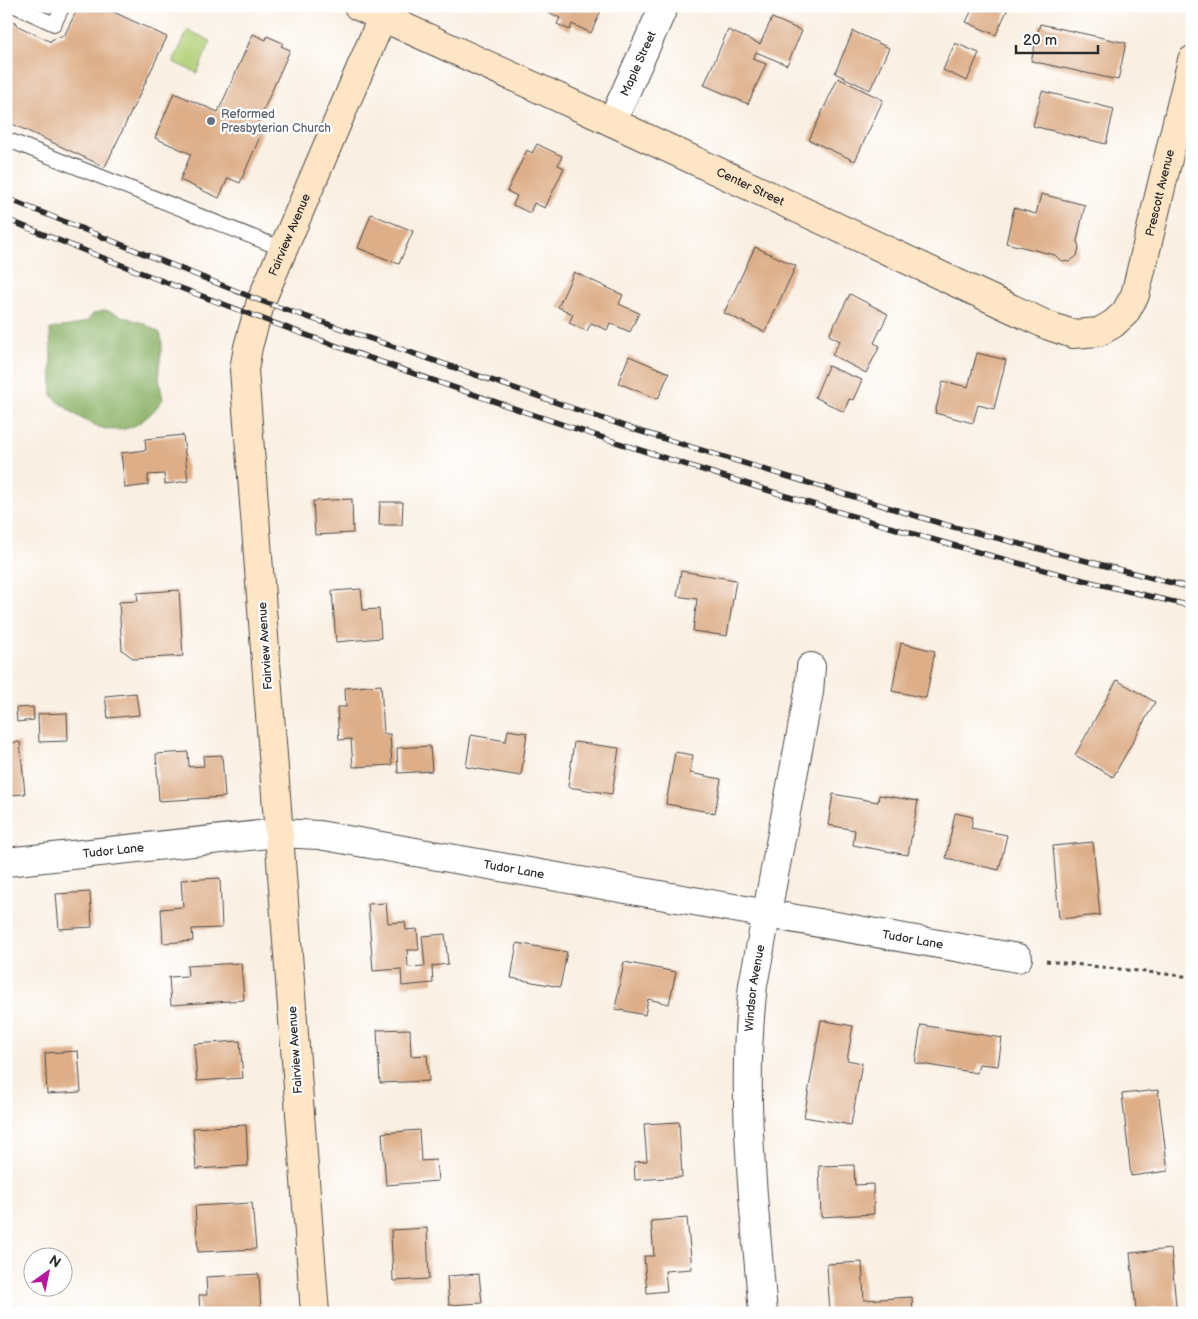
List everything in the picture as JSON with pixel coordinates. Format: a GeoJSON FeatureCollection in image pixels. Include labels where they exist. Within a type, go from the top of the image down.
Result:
{"type":"FeatureCollection","features":[{"type":"Feature","properties":{"kind":"main road","name":"Center Street"},"geometry":{"type":"LineString","coordinates":[[358,6],[385,12],[612,122],[996,303],[1073,334],[1099,332],[1113,324],[1126,313],[1135,296]]}},
{"type":"Feature","properties":{"kind":"main road","name":"Fairview Avenue"},"geometry":{"type":"LineString","coordinates":[[315,1313],[244,370],[256,317],[385,12]]}},
{"type":"Feature","properties":{"kind":"main road","name":"Prescott Avenue"},"geometry":{"type":"LineString","coordinates":[[1135,296],[1192,60]]}},
{"type":"Feature","properties":{"kind":"street","name":"Maple Street"},"geometry":{"type":"LineString","coordinates":[[612,122],[664,6]]}},
{"type":"Feature","properties":{"kind":"street","name":"Windsor Avenue"},"geometry":{"type":"LineString","coordinates":[[763,1313],[747,1121],[746,1081],[750,1004],[809,692],[811,667]]}},
{"type":"Feature","properties":{"kind":"street","name":"Tudor Lane"},"geometry":{"type":"LineString","coordinates":[[6,862],[278,834],[319,835],[1018,958]]}},
{"type":"Feature","properties":{"kind":"lane"},"geometry":{"type":"LineString","coordinates":[[15,6],[54,24],[63,6]]}},
{"type":"Feature","properties":{"kind":"lane"},"geometry":{"type":"LineString","coordinates":[[6,140],[283,250]]}},
{"type":"Feature","properties":{"kind":"path"},"geometry":{"type":"LineString","coordinates":[[1018,958],[1192,977]]}},
{"type":"Feature","properties":{"kind":"green space"},"geometry":{"type":"Polygon","coordinates":[[[188,30],[211,41],[197,73],[173,62],[188,30]]]}},
{"type":"Feature","properties":{"kind":"green space"},"geometry":{"type":"Polygon","coordinates":[[[105,310],[145,324],[160,333],[161,338],[162,347],[159,372],[163,399],[149,415],[136,425],[122,429],[109,429],[95,425],[66,408],[52,396],[50,329],[87,321],[93,314],[105,310]]]}},
{"type":"Feature","properties":{"kind":"building"},"geometry":{"type":"Polygon","coordinates":[[[79,6],[101,6],[167,37],[105,167],[6,121],[6,18],[51,42],[51,40],[64,36],[79,6]]]}},
{"type":"Feature","properties":{"kind":"building"},"geometry":{"type":"Polygon","coordinates":[[[541,6],[603,6],[591,33],[572,24],[570,30],[557,24],[560,18],[540,8],[541,6]]]}},
{"type":"Feature","properties":{"kind":"building"},"geometry":{"type":"Polygon","coordinates":[[[974,6],[1009,6],[996,35],[966,22],[974,6]]]}},
{"type":"Feature","properties":{"kind":"building"},"geometry":{"type":"Polygon","coordinates":[[[772,18],[802,31],[787,65],[756,52],[753,59],[766,64],[748,104],[704,85],[728,30],[760,44],[772,18]]]}},
{"type":"Feature","properties":{"kind":"building"},"geometry":{"type":"Polygon","coordinates":[[[1040,24],[1126,43],[1118,80],[1031,61],[1040,24]]]}},
{"type":"Feature","properties":{"kind":"building"},"geometry":{"type":"Polygon","coordinates":[[[853,31],[889,48],[870,90],[835,73],[853,31]]]}},
{"type":"Feature","properties":{"kind":"building","name":"Reformed Presbyterian Church"},"geometry":{"type":"Polygon","coordinates":[[[253,34],[266,40],[267,36],[283,43],[281,46],[290,50],[255,129],[262,132],[240,183],[228,178],[219,198],[180,180],[191,154],[155,138],[174,93],[218,112],[253,34]]]}},
{"type":"Feature","properties":{"kind":"building"},"geometry":{"type":"Polygon","coordinates":[[[955,43],[979,53],[967,81],[943,70],[955,43]]]}},
{"type":"Feature","properties":{"kind":"building"},"geometry":{"type":"Polygon","coordinates":[[[838,78],[883,100],[855,161],[809,140],[838,78]]]}},
{"type":"Feature","properties":{"kind":"building"},"geometry":{"type":"Polygon","coordinates":[[[1042,91],[1114,109],[1106,144],[1033,126],[1042,91]]]}},
{"type":"Feature","properties":{"kind":"building"},"geometry":{"type":"Polygon","coordinates":[[[537,144],[562,156],[558,165],[564,168],[545,208],[534,203],[530,213],[513,205],[517,196],[507,191],[527,150],[532,153],[537,144]]]}},
{"type":"Feature","properties":{"kind":"building"},"geometry":{"type":"Polygon","coordinates":[[[1041,194],[1085,205],[1077,241],[1079,247],[1077,256],[1069,262],[1060,260],[1055,255],[1006,243],[1014,208],[1036,214],[1041,194]]]}},
{"type":"Feature","properties":{"kind":"building"},"geometry":{"type":"Polygon","coordinates":[[[371,214],[413,231],[399,264],[358,248],[371,214]]]}},
{"type":"Feature","properties":{"kind":"building"},"geometry":{"type":"Polygon","coordinates":[[[755,247],[796,266],[765,332],[724,313],[755,247]]]}},
{"type":"Feature","properties":{"kind":"building"},"geometry":{"type":"Polygon","coordinates":[[[574,272],[623,295],[619,304],[639,313],[630,332],[610,323],[607,330],[591,323],[587,331],[569,323],[573,314],[558,307],[574,272]]]}},
{"type":"Feature","properties":{"kind":"building"},"geometry":{"type":"Polygon","coordinates":[[[850,294],[888,314],[874,343],[880,346],[866,373],[832,355],[840,341],[829,335],[850,294]]]}},
{"type":"Feature","properties":{"kind":"building"},"geometry":{"type":"Polygon","coordinates":[[[977,353],[1006,360],[994,409],[978,405],[973,423],[935,413],[943,381],[968,387],[977,353]]]}},
{"type":"Feature","properties":{"kind":"building"},"geometry":{"type":"Polygon","coordinates":[[[629,356],[669,373],[658,399],[618,383],[629,356]]]}},
{"type":"Feature","properties":{"kind":"building"},"geometry":{"type":"Polygon","coordinates":[[[828,366],[862,380],[853,400],[849,399],[844,412],[815,397],[828,366]]]}},
{"type":"Feature","properties":{"kind":"building"},"geometry":{"type":"Polygon","coordinates":[[[183,435],[188,481],[165,484],[164,474],[148,475],[148,485],[125,488],[121,453],[146,450],[145,439],[183,435]]]}},
{"type":"Feature","properties":{"kind":"building"},"geometry":{"type":"Polygon","coordinates":[[[352,499],[353,533],[315,535],[313,501],[352,499]]]}},
{"type":"Feature","properties":{"kind":"building"},"geometry":{"type":"Polygon","coordinates":[[[380,502],[403,502],[402,525],[379,525],[380,502]]]}},
{"type":"Feature","properties":{"kind":"building"},"geometry":{"type":"Polygon","coordinates":[[[681,571],[736,580],[727,636],[693,631],[697,599],[677,596],[681,571]]]}},
{"type":"Feature","properties":{"kind":"building"},"geometry":{"type":"Polygon","coordinates":[[[361,589],[363,610],[379,609],[381,638],[336,642],[332,591],[361,589]]]}},
{"type":"Feature","properties":{"kind":"building"},"geometry":{"type":"Polygon","coordinates":[[[179,590],[183,656],[134,659],[122,650],[119,602],[138,601],[137,593],[179,590]]]}},
{"type":"Feature","properties":{"kind":"building"},"geometry":{"type":"Polygon","coordinates":[[[901,643],[935,651],[926,698],[892,691],[901,643]]]}},
{"type":"Feature","properties":{"kind":"building"},"geometry":{"type":"Polygon","coordinates":[[[1117,680],[1155,702],[1113,777],[1075,755],[1117,680]]]}},
{"type":"Feature","properties":{"kind":"building"},"geometry":{"type":"Polygon","coordinates":[[[381,685],[384,734],[390,734],[392,765],[353,767],[351,739],[339,740],[337,707],[346,707],[345,688],[381,685]]]}},
{"type":"Feature","properties":{"kind":"building"},"geometry":{"type":"Polygon","coordinates":[[[136,693],[139,715],[108,718],[105,696],[136,693]]]}},
{"type":"Feature","properties":{"kind":"building"},"geometry":{"type":"Polygon","coordinates":[[[33,707],[34,720],[17,722],[16,708],[33,707]]]}},
{"type":"Feature","properties":{"kind":"building"},"geometry":{"type":"Polygon","coordinates":[[[67,713],[68,741],[39,742],[38,714],[67,713]]]}},
{"type":"Feature","properties":{"kind":"building"},"geometry":{"type":"Polygon","coordinates":[[[508,730],[527,733],[521,776],[466,767],[471,735],[506,741],[508,730]]]}},
{"type":"Feature","properties":{"kind":"building"},"geometry":{"type":"Polygon","coordinates":[[[20,742],[25,794],[10,795],[11,807],[6,807],[6,743],[20,742]]]}},
{"type":"Feature","properties":{"kind":"building"},"geometry":{"type":"Polygon","coordinates":[[[574,742],[619,748],[612,794],[568,787],[574,742]]]}},
{"type":"Feature","properties":{"kind":"building"},"geometry":{"type":"Polygon","coordinates":[[[430,746],[432,771],[398,773],[397,748],[430,746]]]}},
{"type":"Feature","properties":{"kind":"building"},"geometry":{"type":"Polygon","coordinates":[[[188,752],[189,767],[204,766],[203,756],[222,755],[225,797],[159,801],[156,754],[188,752]]]}},
{"type":"Feature","properties":{"kind":"building"},"geometry":{"type":"Polygon","coordinates":[[[675,752],[693,755],[690,773],[721,779],[715,813],[666,804],[675,752]]]}},
{"type":"Feature","properties":{"kind":"building"},"geometry":{"type":"Polygon","coordinates":[[[833,794],[878,802],[879,795],[918,801],[908,855],[853,845],[855,830],[828,825],[833,794]]]}},
{"type":"Feature","properties":{"kind":"building"},"geometry":{"type":"Polygon","coordinates":[[[955,813],[973,817],[971,828],[1007,835],[999,870],[946,858],[955,813]]]}},
{"type":"Feature","properties":{"kind":"building"},"geometry":{"type":"Polygon","coordinates":[[[1093,842],[1100,915],[1059,919],[1053,846],[1093,842]]]}},
{"type":"Feature","properties":{"kind":"building"},"geometry":{"type":"Polygon","coordinates":[[[220,878],[222,928],[192,929],[193,941],[163,943],[161,909],[183,907],[181,880],[220,878]]]}},
{"type":"Feature","properties":{"kind":"building"},"geometry":{"type":"Polygon","coordinates":[[[90,892],[92,927],[59,929],[56,894],[90,892]]]}},
{"type":"Feature","properties":{"kind":"building"},"geometry":{"type":"Polygon","coordinates":[[[386,903],[388,923],[405,922],[406,930],[417,929],[419,950],[407,950],[408,967],[425,966],[422,936],[445,934],[448,964],[432,966],[433,983],[402,986],[401,969],[373,971],[368,904],[386,903]]]}},
{"type":"Feature","properties":{"kind":"building"},"geometry":{"type":"Polygon","coordinates":[[[517,943],[567,952],[560,987],[511,978],[517,943]]]}},
{"type":"Feature","properties":{"kind":"building"},"geometry":{"type":"Polygon","coordinates":[[[624,962],[676,972],[669,1004],[648,999],[645,1015],[615,1009],[624,962]]]}},
{"type":"Feature","properties":{"kind":"building"},"geometry":{"type":"Polygon","coordinates":[[[241,963],[244,1000],[171,1005],[169,977],[188,976],[187,966],[241,963]]]}},
{"type":"Feature","properties":{"kind":"building"},"geometry":{"type":"Polygon","coordinates":[[[821,1020],[853,1026],[847,1060],[862,1063],[851,1125],[804,1117],[821,1020]]]}},
{"type":"Feature","properties":{"kind":"building"},"geometry":{"type":"Polygon","coordinates":[[[921,1025],[1002,1038],[998,1066],[979,1064],[977,1073],[915,1063],[921,1025]]]}},
{"type":"Feature","properties":{"kind":"building"},"geometry":{"type":"Polygon","coordinates":[[[410,1029],[411,1056],[427,1055],[429,1081],[380,1083],[377,1030],[410,1029]]]}},
{"type":"Feature","properties":{"kind":"building"},"geometry":{"type":"Polygon","coordinates":[[[240,1041],[243,1078],[197,1081],[194,1044],[240,1041]]]}},
{"type":"Feature","properties":{"kind":"building"},"geometry":{"type":"Polygon","coordinates":[[[78,1051],[81,1092],[47,1094],[45,1053],[78,1051]]]}},
{"type":"Feature","properties":{"kind":"building"},"geometry":{"type":"Polygon","coordinates":[[[1158,1090],[1168,1171],[1131,1176],[1122,1094],[1158,1090]]]}},
{"type":"Feature","properties":{"kind":"building"},"geometry":{"type":"Polygon","coordinates":[[[679,1122],[682,1177],[635,1180],[634,1162],[647,1161],[644,1124],[679,1122]]]}},
{"type":"Feature","properties":{"kind":"building"},"geometry":{"type":"Polygon","coordinates":[[[246,1125],[248,1166],[196,1169],[193,1128],[246,1125]]]}},
{"type":"Feature","properties":{"kind":"building"},"geometry":{"type":"Polygon","coordinates":[[[419,1130],[421,1161],[436,1160],[438,1181],[386,1185],[382,1133],[419,1130]]]}},
{"type":"Feature","properties":{"kind":"building"},"geometry":{"type":"Polygon","coordinates":[[[854,1165],[855,1185],[873,1184],[874,1214],[821,1217],[819,1166],[854,1165]]]}},
{"type":"Feature","properties":{"kind":"building"},"geometry":{"type":"Polygon","coordinates":[[[252,1203],[256,1249],[198,1252],[195,1206],[252,1203]]]}},
{"type":"Feature","properties":{"kind":"building"},"geometry":{"type":"Polygon","coordinates":[[[687,1218],[692,1269],[665,1271],[667,1291],[647,1293],[644,1256],[654,1256],[651,1221],[687,1218]]]}},
{"type":"Feature","properties":{"kind":"building"},"geometry":{"type":"Polygon","coordinates":[[[427,1228],[429,1279],[393,1281],[391,1230],[427,1228]]]}},
{"type":"Feature","properties":{"kind":"building"},"geometry":{"type":"Polygon","coordinates":[[[1171,1249],[1176,1306],[1136,1309],[1130,1253],[1171,1249]]]}},
{"type":"Feature","properties":{"kind":"building"},"geometry":{"type":"Polygon","coordinates":[[[862,1262],[864,1300],[912,1297],[913,1313],[830,1313],[827,1264],[862,1262]]]}},
{"type":"Feature","properties":{"kind":"building"},"geometry":{"type":"Polygon","coordinates":[[[259,1274],[261,1313],[200,1313],[199,1295],[207,1295],[206,1277],[259,1274]]]}},
{"type":"Feature","properties":{"kind":"building"},"geometry":{"type":"Polygon","coordinates":[[[479,1274],[482,1303],[449,1305],[447,1276],[479,1274]]]}},
{"type":"Feature","properties":{"kind":"building"},"geometry":{"type":"Polygon","coordinates":[[[493,1309],[494,1313],[463,1313],[463,1310],[493,1309]]]}},
{"type":"Feature","properties":{"kind":"railway"},"geometry":{"type":"LineString","coordinates":[[6,198],[261,301],[636,430],[946,525],[1192,588]]}},
{"type":"Feature","properties":{"kind":"railway"},"geometry":{"type":"LineString","coordinates":[[6,219],[278,325],[461,390],[645,452],[907,532],[1078,579],[1192,606]]}},
{"type":"Feature","properties":{"kind":"place","name":"Reformed Presbyterian Church"},"geometry":{"type":"Point","coordinates":[211,121]}}]}
